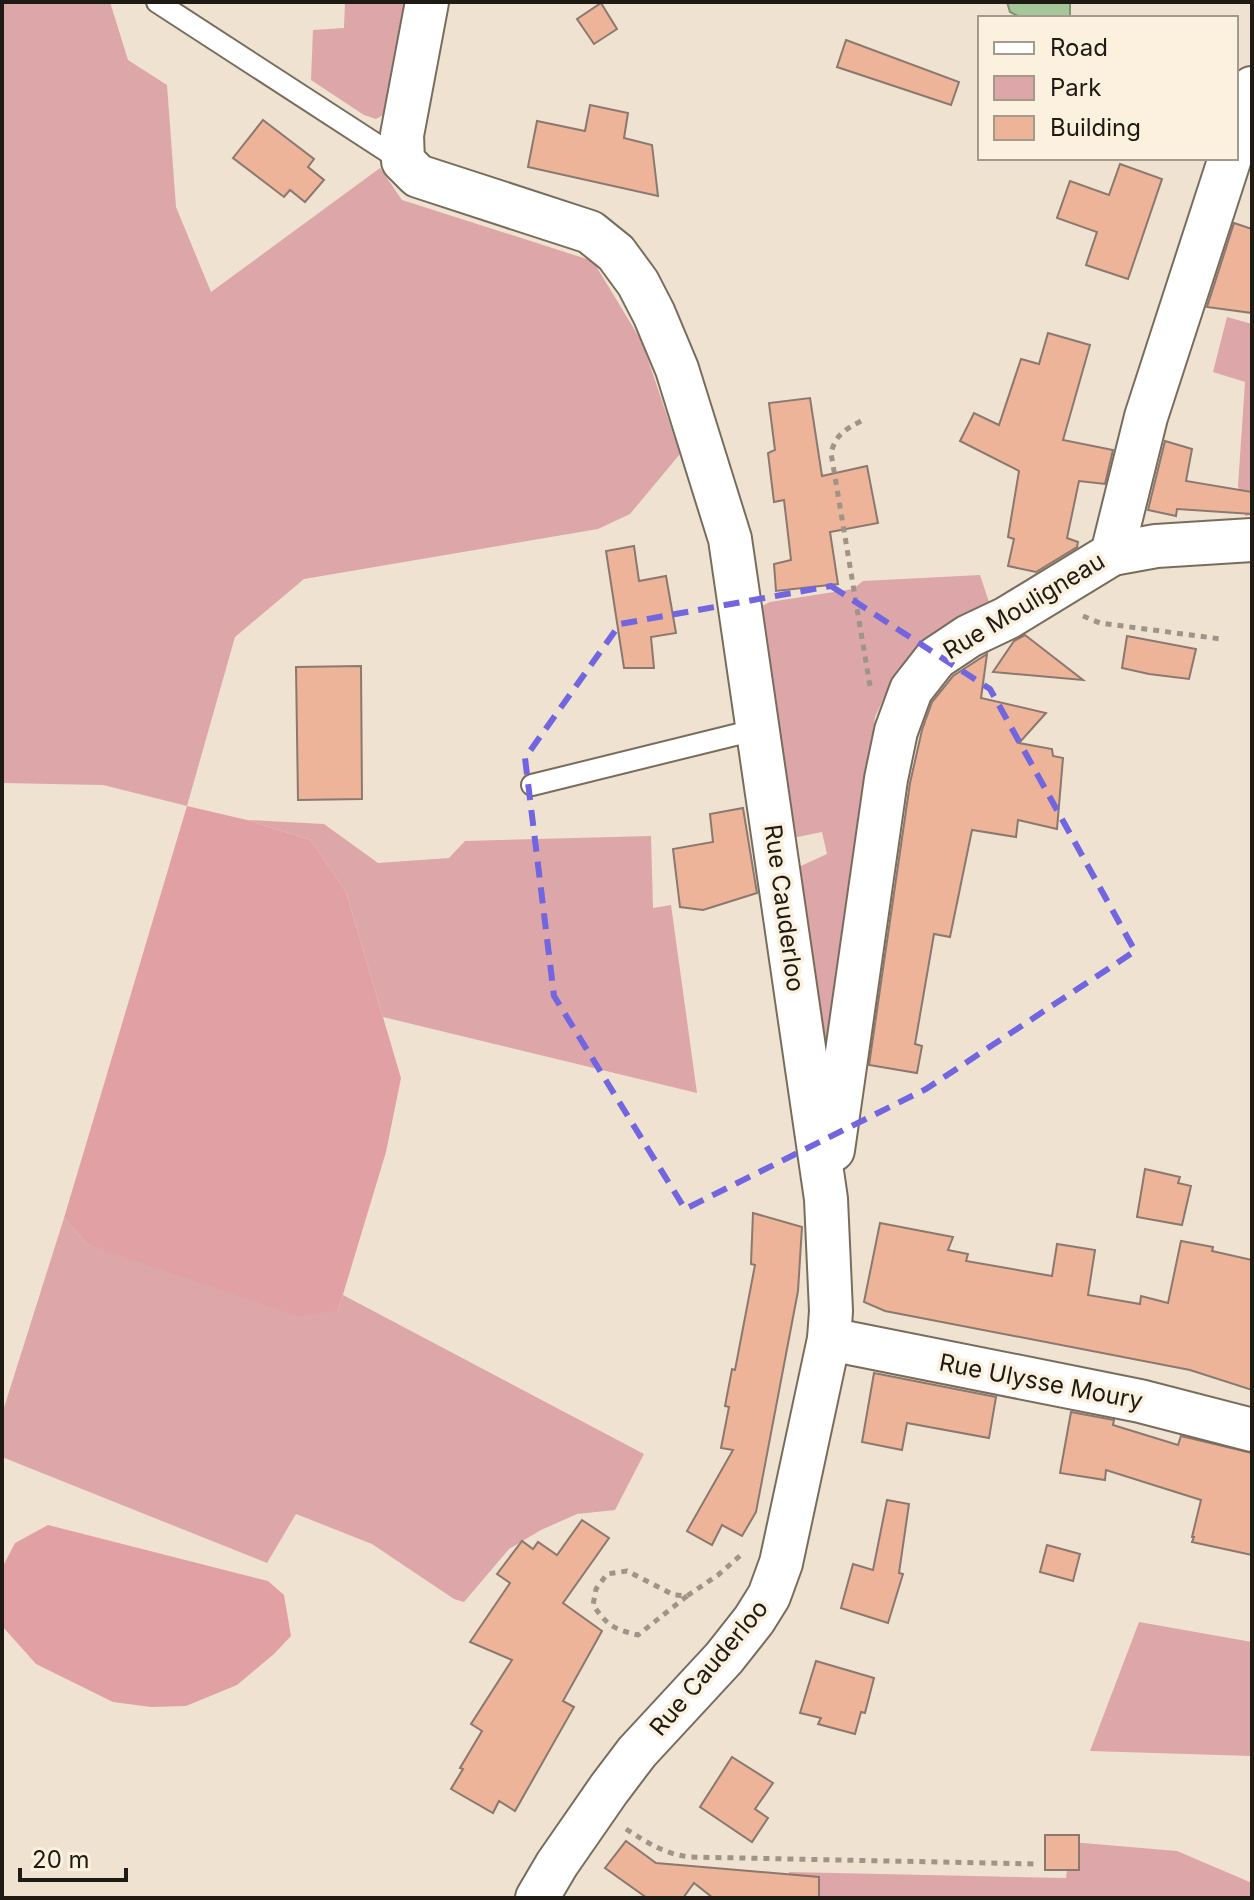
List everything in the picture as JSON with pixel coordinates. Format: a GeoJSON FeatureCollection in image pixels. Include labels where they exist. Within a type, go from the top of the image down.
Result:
{"type":"FeatureCollection","features":[{"type":"Feature","properties":{"kind":"street"},"geometry":{"type":"LineString","coordinates":[[403,161],[402,135],[427,2]]}},
{"type":"Feature","properties":{"kind":"street"},"geometry":{"type":"LineString","coordinates":[[1238,132],[1252,88]]}},
{"type":"Feature","properties":{"kind":"street","name":"Rue Mouligneau"},"geometry":{"type":"LineString","coordinates":[[826,1199],[888,770],[896,731],[911,690],[936,658],[1112,554],[1146,417],[1229,160]]}},
{"type":"Feature","properties":{"kind":"street","name":"Rue Cauderloo"},"geometry":{"type":"LineString","coordinates":[[403,161],[418,176],[590,232],[616,253],[638,283],[677,369],[730,539],[826,1199],[831,1311],[829,1339],[781,1563],[769,1596],[724,1658],[637,1752],[537,1898]]}},
{"type":"Feature","properties":{"kind":"street"},"geometry":{"type":"LineString","coordinates":[[1112,554],[1156,546],[1252,540]]}},
{"type":"Feature","properties":{"kind":"street","name":"Rue Ulysse Moury"},"geometry":{"type":"LineString","coordinates":[[829,1339],[1140,1401],[1252,1430]]}},
{"type":"Feature","properties":{"kind":"lane"},"geometry":{"type":"LineString","coordinates":[[157,2],[403,161]]}},
{"type":"Feature","properties":{"kind":"lane"},"geometry":{"type":"LineString","coordinates":[[532,785],[759,729]]}},
{"type":"Feature","properties":{"kind":"path"},"geometry":{"type":"LineString","coordinates":[[861,421],[834,441],[831,453],[870,688]]}},
{"type":"Feature","properties":{"kind":"path"},"geometry":{"type":"LineString","coordinates":[[1049,592],[1084,617],[1100,623],[1221,639]]}},
{"type":"Feature","properties":{"kind":"path"},"geometry":{"type":"LineString","coordinates":[[687,1596],[674,1595],[627,1571],[619,1571],[607,1574],[596,1589],[593,1605],[605,1622],[638,1635],[747,1550]]}},
{"type":"Feature","properties":{"kind":"path"},"geometry":{"type":"LineString","coordinates":[[596,1809],[657,1849],[674,1855],[1038,1864]]}},
{"type":"Feature","properties":{"kind":"highlighted area"},"geometry":{"type":"Polygon","coordinates":[[[831,586],[990,689],[1135,951],[926,1089],[685,1209],[554,996],[525,758],[620,624],[831,586]]]}},
{"type":"Feature","properties":{"kind":"green space"},"geometry":{"type":"Polygon","coordinates":[[[2,2],[110,2],[128,60],[167,85],[176,207],[211,292],[380,168],[402,200],[593,261],[642,342],[680,454],[630,514],[598,529],[304,579],[235,637],[187,806],[103,785],[2,783],[2,2]]]}},
{"type":"Feature","properties":{"kind":"green space"},"geometry":{"type":"Polygon","coordinates":[[[345,2],[410,2],[385,114],[376,119],[364,115],[311,80],[313,30],[344,28],[345,2]]]}},
{"type":"Feature","properties":{"kind":"green space"},"geometry":{"type":"Polygon","coordinates":[[[1227,317],[1252,324],[1252,515],[1245,516],[1246,492],[1239,491],[1238,486],[1245,382],[1213,372],[1227,317]]]}},
{"type":"Feature","properties":{"kind":"green space"},"geometry":{"type":"Polygon","coordinates":[[[980,575],[992,611],[915,657],[885,695],[875,717],[837,1037],[834,1044],[823,1042],[792,870],[827,854],[822,832],[788,839],[758,608],[770,602],[853,589],[863,581],[980,575]]]}},
{"type":"Feature","properties":{"kind":"green space"},"geometry":{"type":"Polygon","coordinates":[[[247,820],[324,824],[378,863],[449,858],[465,841],[651,836],[653,908],[671,905],[697,1093],[383,1017],[346,892],[311,840],[247,820]]]}},
{"type":"Feature","properties":{"kind":"green space"},"geometry":{"type":"Polygon","coordinates":[[[64,1218],[87,1244],[338,1311],[343,1295],[644,1454],[615,1510],[577,1514],[509,1549],[464,1602],[454,1599],[372,1544],[296,1514],[267,1563],[2,1457],[2,1414],[64,1218]]]}},
{"type":"Feature","properties":{"kind":"green space"},"geometry":{"type":"Polygon","coordinates":[[[1139,1622],[1252,1642],[1252,1756],[1090,1751],[1139,1622]]]}},
{"type":"Feature","properties":{"kind":"green space"},"geometry":{"type":"Polygon","coordinates":[[[1071,1842],[1177,1851],[1252,1883],[1252,1898],[788,1898],[789,1872],[1066,1878],[1071,1842]]]}},
{"type":"Feature","properties":{"kind":"shaded area"},"geometry":{"type":"Polygon","coordinates":[[[1007,2],[1070,2],[1070,16],[1018,16],[1010,12],[1007,2]]]}},
{"type":"Feature","properties":{"kind":"shaded area"},"geometry":{"type":"Polygon","coordinates":[[[187,806],[311,840],[346,892],[401,1078],[386,1152],[338,1311],[297,1316],[87,1244],[64,1218],[187,806]]]}},
{"type":"Feature","properties":{"kind":"shaded area"},"geometry":{"type":"Polygon","coordinates":[[[48,1525],[268,1581],[284,1595],[291,1636],[237,1685],[186,1706],[151,1707],[113,1702],[36,1664],[2,1626],[2,1568],[15,1543],[48,1525]]]}},
{"type":"Feature","properties":{"kind":"building"},"geometry":{"type":"Polygon","coordinates":[[[601,3],[617,29],[594,44],[577,19],[601,3]]]}},
{"type":"Feature","properties":{"kind":"building"},"geometry":{"type":"Polygon","coordinates":[[[846,40],[959,82],[951,105],[837,67],[846,40]]]}},
{"type":"Feature","properties":{"kind":"building"},"geometry":{"type":"Polygon","coordinates":[[[590,105],[628,113],[624,138],[652,145],[658,196],[528,167],[537,121],[585,131],[590,105]]]}},
{"type":"Feature","properties":{"kind":"building"},"geometry":{"type":"Polygon","coordinates":[[[263,120],[314,159],[308,167],[324,180],[305,202],[290,190],[284,197],[233,158],[263,120]]]}},
{"type":"Feature","properties":{"kind":"building"},"geometry":{"type":"Polygon","coordinates":[[[1120,164],[1162,179],[1128,279],[1086,265],[1097,232],[1057,218],[1070,181],[1109,195],[1120,164]]]}},
{"type":"Feature","properties":{"kind":"building"},"geometry":{"type":"Polygon","coordinates":[[[1234,223],[1252,229],[1252,313],[1207,307],[1234,223]]]}},
{"type":"Feature","properties":{"kind":"building"},"geometry":{"type":"Polygon","coordinates":[[[1048,333],[1090,345],[1063,440],[1113,450],[1105,484],[1079,481],[1067,538],[1078,542],[1077,547],[1036,572],[1008,566],[1014,539],[1008,537],[1019,471],[960,441],[974,413],[999,425],[1021,359],[1039,364],[1048,333]]]}},
{"type":"Feature","properties":{"kind":"building"},"geometry":{"type":"Polygon","coordinates":[[[810,398],[822,476],[867,466],[878,523],[830,532],[838,584],[776,591],[774,564],[791,560],[784,500],[774,502],[768,453],[775,450],[769,403],[810,398]]]}},
{"type":"Feature","properties":{"kind":"building"},"geometry":{"type":"Polygon","coordinates":[[[1165,441],[1192,449],[1186,481],[1252,492],[1252,514],[1177,509],[1176,516],[1148,510],[1165,441]]]}},
{"type":"Feature","properties":{"kind":"building"},"geometry":{"type":"Polygon","coordinates":[[[634,546],[639,581],[666,576],[676,633],[651,637],[654,668],[624,668],[606,551],[634,546]]]}},
{"type":"Feature","properties":{"kind":"building"},"geometry":{"type":"Polygon","coordinates":[[[1025,635],[1083,680],[993,672],[1014,641],[1025,635]]]}},
{"type":"Feature","properties":{"kind":"building"},"geometry":{"type":"Polygon","coordinates":[[[1127,636],[1196,649],[1189,679],[1122,668],[1127,636]]]}},
{"type":"Feature","properties":{"kind":"building"},"geometry":{"type":"Polygon","coordinates":[[[987,654],[981,698],[1046,713],[1019,743],[1052,749],[1053,756],[1063,758],[1057,829],[1018,820],[1016,837],[972,830],[950,937],[934,934],[915,1044],[922,1046],[917,1073],[869,1065],[910,783],[922,730],[932,702],[953,676],[987,654]]]}},
{"type":"Feature","properties":{"kind":"building"},"geometry":{"type":"Polygon","coordinates":[[[361,666],[362,799],[298,800],[296,667],[361,666]]]}},
{"type":"Feature","properties":{"kind":"building"},"geometry":{"type":"Polygon","coordinates":[[[743,808],[757,893],[703,910],[680,907],[673,849],[713,842],[710,814],[743,808]]]}},
{"type":"Feature","properties":{"kind":"building"},"geometry":{"type":"Polygon","coordinates":[[[1145,1169],[1180,1177],[1178,1183],[1191,1186],[1182,1225],[1137,1217],[1145,1169]]]}},
{"type":"Feature","properties":{"kind":"building"},"geometry":{"type":"Polygon","coordinates":[[[753,1213],[802,1227],[798,1291],[756,1512],[742,1536],[722,1525],[712,1545],[687,1531],[733,1450],[721,1448],[729,1407],[725,1406],[755,1265],[751,1264],[753,1213]]]}},
{"type":"Feature","properties":{"kind":"building"},"geometry":{"type":"Polygon","coordinates":[[[880,1223],[953,1237],[948,1250],[968,1254],[966,1261],[1052,1276],[1057,1244],[1095,1250],[1088,1295],[1140,1304],[1141,1296],[1168,1303],[1181,1241],[1213,1247],[1212,1251],[1252,1260],[1252,1390],[1190,1370],[885,1311],[864,1302],[880,1223]]]}},
{"type":"Feature","properties":{"kind":"building"},"geometry":{"type":"Polygon","coordinates":[[[874,1373],[996,1397],[989,1438],[907,1423],[902,1450],[862,1442],[874,1373]]]}},
{"type":"Feature","properties":{"kind":"building"},"geometry":{"type":"Polygon","coordinates":[[[1071,1412],[1114,1420],[1113,1425],[1178,1445],[1181,1436],[1252,1453],[1252,1555],[1192,1542],[1201,1500],[1106,1470],[1105,1480],[1060,1473],[1071,1412]]]}},
{"type":"Feature","properties":{"kind":"building"},"geometry":{"type":"Polygon","coordinates":[[[887,1500],[909,1504],[899,1573],[903,1574],[888,1623],[841,1608],[853,1564],[873,1570],[887,1500]]]}},
{"type":"Feature","properties":{"kind":"building"},"geometry":{"type":"Polygon","coordinates":[[[582,1520],[609,1538],[563,1603],[602,1631],[563,1701],[574,1707],[515,1811],[499,1801],[493,1813],[451,1789],[482,1731],[471,1724],[512,1660],[470,1642],[510,1583],[497,1574],[522,1541],[533,1549],[538,1542],[557,1555],[582,1520]]]}},
{"type":"Feature","properties":{"kind":"building"},"geometry":{"type":"Polygon","coordinates":[[[1047,1545],[1080,1554],[1073,1581],[1040,1572],[1047,1545]]]}},
{"type":"Feature","properties":{"kind":"building"},"geometry":{"type":"Polygon","coordinates":[[[816,1661],[874,1678],[865,1713],[861,1712],[855,1734],[818,1724],[821,1718],[800,1713],[816,1661]]]}},
{"type":"Feature","properties":{"kind":"building"},"geometry":{"type":"Polygon","coordinates":[[[732,1757],[773,1783],[755,1809],[768,1818],[752,1842],[700,1807],[732,1757]]]}},
{"type":"Feature","properties":{"kind":"building"},"geometry":{"type":"Polygon","coordinates":[[[1045,1835],[1079,1835],[1079,1870],[1045,1870],[1045,1835]]]}},
{"type":"Feature","properties":{"kind":"building"},"geometry":{"type":"Polygon","coordinates":[[[626,1841],[656,1863],[819,1877],[819,1898],[713,1898],[694,1883],[683,1898],[647,1898],[605,1868],[626,1841]]]}}]}
